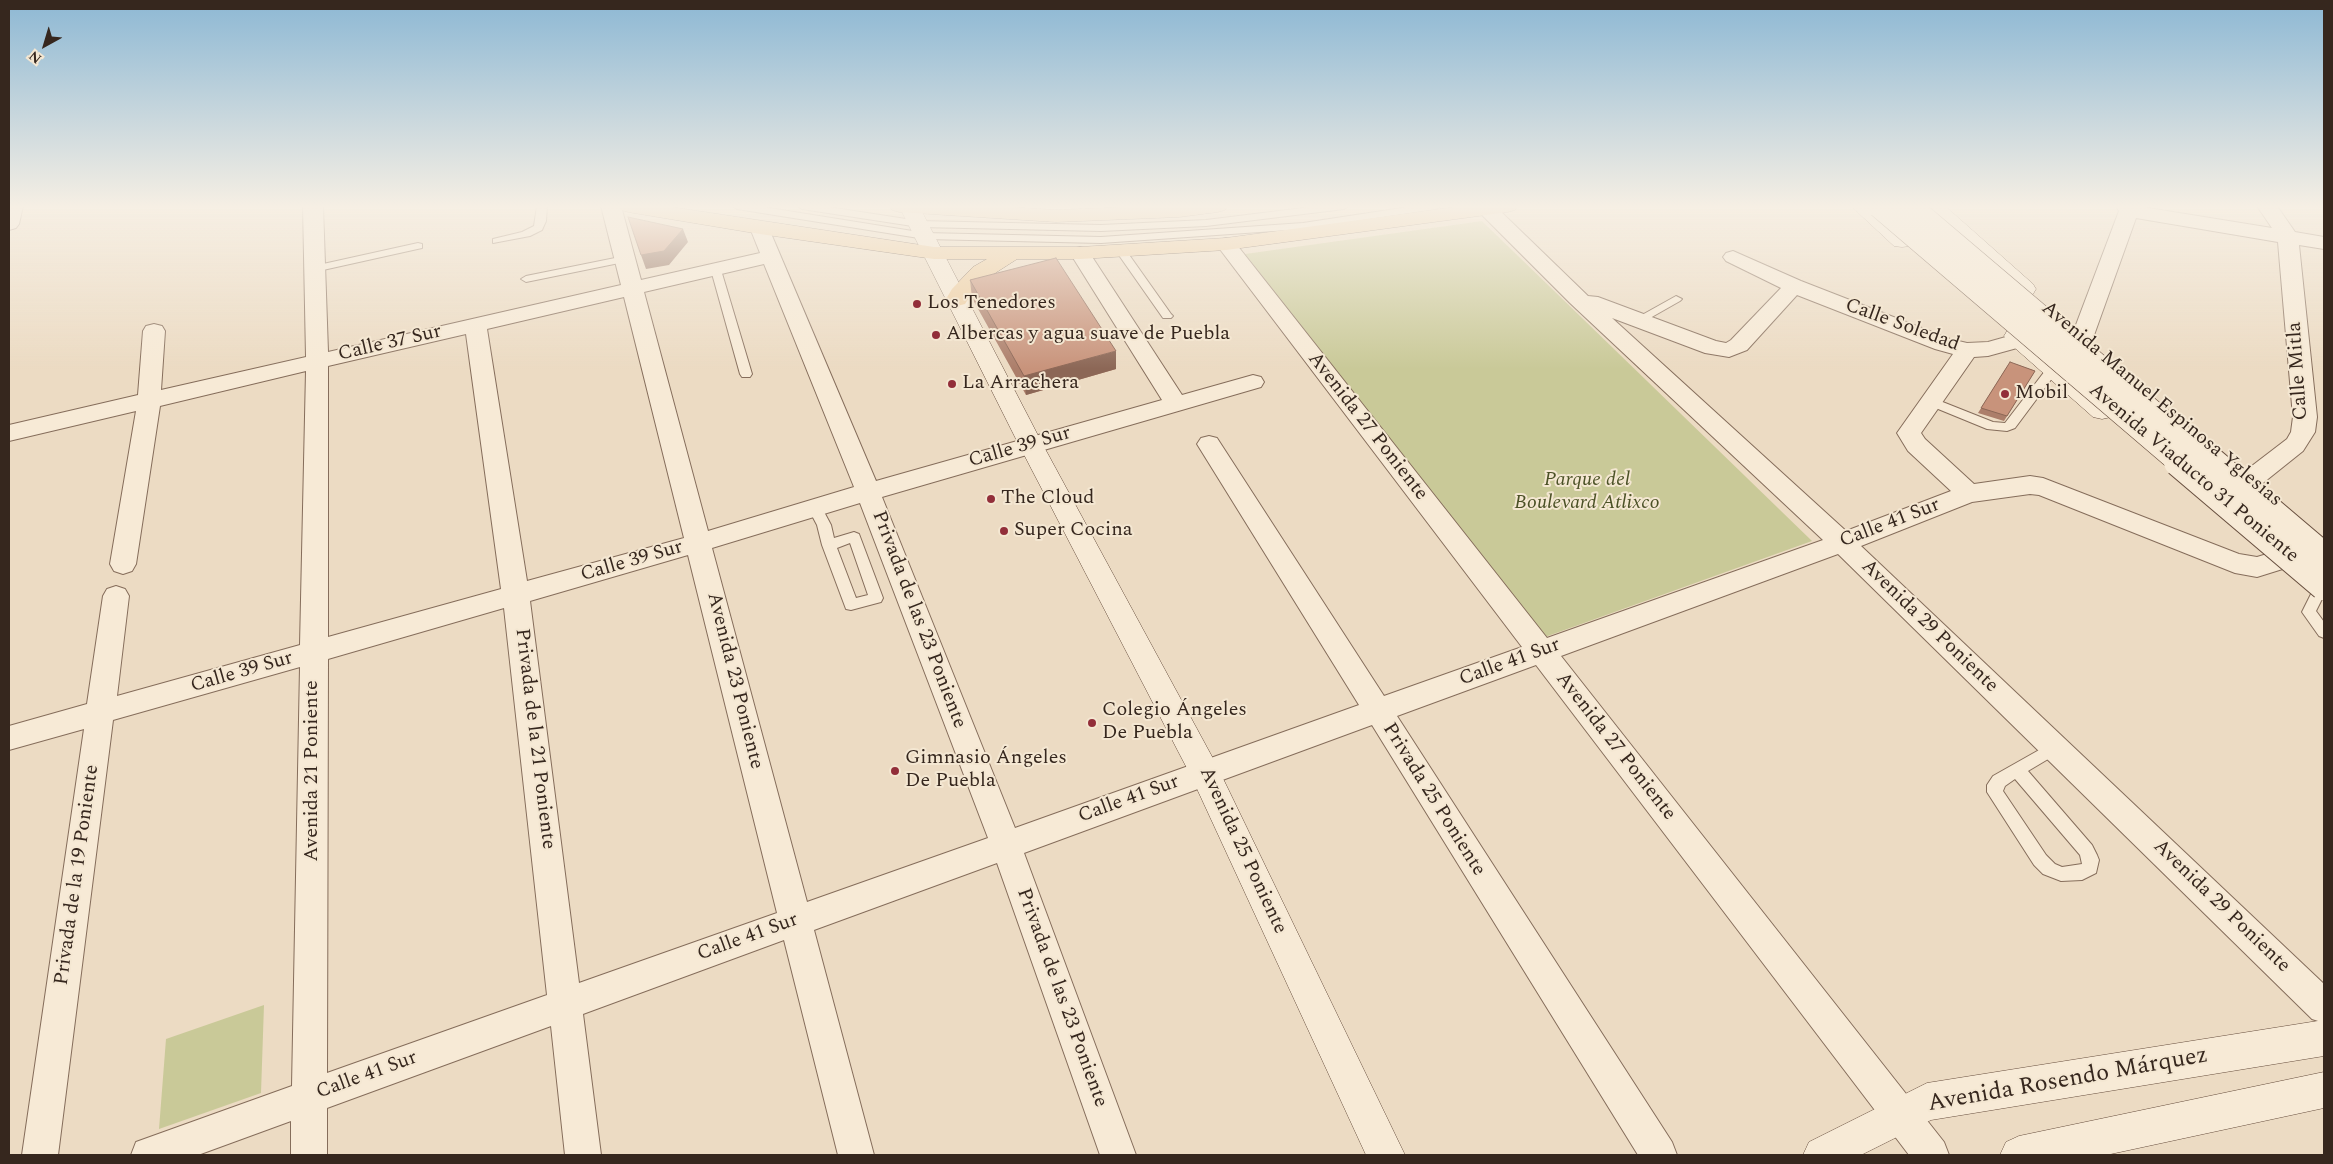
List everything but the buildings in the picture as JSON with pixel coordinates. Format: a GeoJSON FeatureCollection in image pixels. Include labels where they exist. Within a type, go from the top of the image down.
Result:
{"type":"FeatureCollection","features":[{"type":"Feature","properties":{"kind":"main road","name":"Avenida 25 Poniente"},"geometry":{"type":"LineString","coordinates":[[936,260],[1030,445],[1205,773],[1386,1155]]}},
{"type":"Feature","properties":{"kind":"main road"},"geometry":{"type":"LineString","coordinates":[[957,299],[963,289],[981,272],[1001,260]]}},
{"type":"Feature","properties":{"kind":"main road","name":"Avenida Manuel Espinosa Yglesias"},"geometry":{"type":"LineString","coordinates":[[1925,260],[2020,340],[2052,370],[2280,560],[2322,591]]}},
{"type":"Feature","properties":{"kind":"main road","name":"Avenida Viaducto 31 Poniente"},"geometry":{"type":"LineString","coordinates":[[1942,260],[2322,591]]}},
{"type":"Feature","properties":{"kind":"main road","name":"Avenida Viaducto 31 Poniente"},"geometry":{"type":"LineString","coordinates":[[1974,260],[2324,557]]}},
{"type":"Feature","properties":{"kind":"main road","name":"Avenida Manuel Espinosa Yglesias"},"geometry":{"type":"LineString","coordinates":[[1993,260],[2249,481],[2324,542]]}},
{"type":"Feature","properties":{"kind":"main road"},"geometry":{"type":"LineString","coordinates":[[1959,289],[2012,278]]}},
{"type":"Feature","properties":{"kind":"main road","name":"Avenida Rosendo Márquez"},"geometry":{"type":"LineString","coordinates":[[1822,1155],[1927,1102],[2324,1038]]}},
{"type":"Feature","properties":{"kind":"main road"},"geometry":{"type":"LineString","coordinates":[[2019,1155],[2324,1090]]}},
{"type":"Feature","properties":{"kind":"street","name":"Avenida 21 Poniente"},"geometry":{"type":"LineString","coordinates":[[309,1155],[316,361],[314,260]]}},
{"type":"Feature","properties":{"kind":"street","name":"Avenida 23 Poniente"},"geometry":{"type":"LineString","coordinates":[[625,260],[856,1155]]}},
{"type":"Feature","properties":{"kind":"street","name":"Calle 37 Sur"},"geometry":{"type":"LineString","coordinates":[[9,433],[755,260]]}},
{"type":"Feature","properties":{"kind":"street","name":"Privada de las 23 Poniente"},"geometry":{"type":"LineString","coordinates":[[774,260],[868,492],[1006,845],[1118,1155]]}},
{"type":"Feature","properties":{"kind":"street"},"geometry":{"type":"LineString","coordinates":[[1085,260],[1176,404]]}},
{"type":"Feature","properties":{"kind":"street","name":"Avenida 27 Poniente"},"geometry":{"type":"LineString","coordinates":[[1239,260],[1931,1155]]}},
{"type":"Feature","properties":{"kind":"street","name":"Avenida 29 Poniente"},"geometry":{"type":"LineString","coordinates":[[1544,260],[1578,298],[1842,543],[2324,1006]]}},
{"type":"Feature","properties":{"kind":"street","name":"Calle Soledad"},"geometry":{"type":"LineString","coordinates":[[1741,260],[1794,286],[1943,344],[1967,350],[1988,349],[2020,340]]}},
{"type":"Feature","properties":{"kind":"street"},"geometry":{"type":"LineString","coordinates":[[2082,338],[2109,260]]}},
{"type":"Feature","properties":{"kind":"street","name":"Calle Mitla"},"geometry":{"type":"LineString","coordinates":[[2249,481],[2295,445],[2303,432],[2305,417],[2290,260]]}},
{"type":"Feature","properties":{"kind":"street"},"geometry":{"type":"LineString","coordinates":[[1578,298],[1713,348],[1729,350],[1739,345],[1794,286]]}},
{"type":"Feature","properties":{"kind":"street","name":"Privada de la 21 Poniente"},"geometry":{"type":"LineString","coordinates":[[475,324],[516,595],[584,1155]]}},
{"type":"Feature","properties":{"kind":"street"},"geometry":{"type":"LineString","coordinates":[[123,564],[149,401],[154,331]]}},
{"type":"Feature","properties":{"kind":"street"},"geometry":{"type":"LineString","coordinates":[[1967,350],[1911,427],[1909,433],[1911,439],[1969,494]]}},
{"type":"Feature","properties":{"kind":"street","name":"Calle 39 Sur"},"geometry":{"type":"LineString","coordinates":[[9,738],[314,653],[1253,382]]}},
{"type":"Feature","properties":{"kind":"street","name":"Privada 25 Poniente"},"geometry":{"type":"LineString","coordinates":[[1209,444],[1659,1155]]}},
{"type":"Feature","properties":{"kind":"street","name":"Calle 41 Sur"},"geometry":{"type":"LineString","coordinates":[[149,1155],[1842,543],[1969,494],[2030,485],[2043,487],[2235,563],[2257,567],[2280,560]]}},
{"type":"Feature","properties":{"kind":"street","name":"Privada de la 19 Poniente"},"geometry":{"type":"LineString","coordinates":[[40,1155],[116,596]]}},
{"type":"Feature","properties":{"kind":"lane"},"geometry":{"type":"LineString","coordinates":[[314,269],[353,260]]}},
{"type":"Feature","properties":{"kind":"lane"},"geometry":{"type":"LineString","coordinates":[[526,279],[618,260]]}},
{"type":"Feature","properties":{"kind":"lane"},"geometry":{"type":"LineString","coordinates":[[1128,260],[1167,316]]}},
{"type":"Feature","properties":{"kind":"lane"},"geometry":{"type":"LineString","coordinates":[[716,270],[746,374]]}},
{"type":"Feature","properties":{"kind":"lane"},"geometry":{"type":"LineString","coordinates":[[1639,320],[1676,299]]}},
{"type":"Feature","properties":{"kind":"lane"},"geometry":{"type":"LineString","coordinates":[[1930,401],[1991,426],[2007,427],[2011,425],[2052,370]]}},
{"type":"Feature","properties":{"kind":"lane"},"geometry":{"type":"LineString","coordinates":[[815,508],[824,525],[829,545],[852,605],[876,598],[854,537],[829,545]]}},
{"type":"Feature","properties":{"kind":"lane"},"geometry":{"type":"LineString","coordinates":[[2322,591],[2309,612],[2324,632]]}},
{"type":"Feature","properties":{"kind":"lane"},"geometry":{"type":"LineString","coordinates":[[2017,770],[2086,850],[2091,860],[2090,868],[2082,873],[2061,874],[2049,869],[2040,860],[1994,792],[1995,786],[1999,781],[2017,770],[2055,747]]}},
{"type":"Feature","properties":{"kind":"green space","name":"Parque del Boulevard Atlixco"},"geometry":{"type":"Polygon","coordinates":[[[1250,260],[1523,260],[1812,541],[1545,637],[1250,260]]]}},
{"type":"Feature","properties":{"kind":"green space"},"geometry":{"type":"Polygon","coordinates":[[[264,1005],[261,1093],[159,1129],[166,1039],[264,1005]]]}},
{"type":"Feature","properties":{"kind":"place","name":"Los Tenedores"},"geometry":{"type":"Point","coordinates":[917,304]}},
{"type":"Feature","properties":{"kind":"place","name":"Albercas y agua suave de Puebla"},"geometry":{"type":"Point","coordinates":[936,335]}},
{"type":"Feature","properties":{"kind":"place","name":"La Arrachera"},"geometry":{"type":"Point","coordinates":[952,384]}},
{"type":"Feature","properties":{"kind":"place","name":"Mobil"},"geometry":{"type":"Point","coordinates":[2005,394]}},
{"type":"Feature","properties":{"kind":"place","name":"The Cloud"},"geometry":{"type":"Point","coordinates":[991,499]}},
{"type":"Feature","properties":{"kind":"place","name":"Super Cocina"},"geometry":{"type":"Point","coordinates":[1004,531]}},
{"type":"Feature","properties":{"kind":"place","name":"Colegio Ángeles De Puebla"},"geometry":{"type":"Point","coordinates":[1092,723]}},
{"type":"Feature","properties":{"kind":"place","name":"Gimnasio Ángeles De Puebla"},"geometry":{"type":"Point","coordinates":[895,771]}}]}
